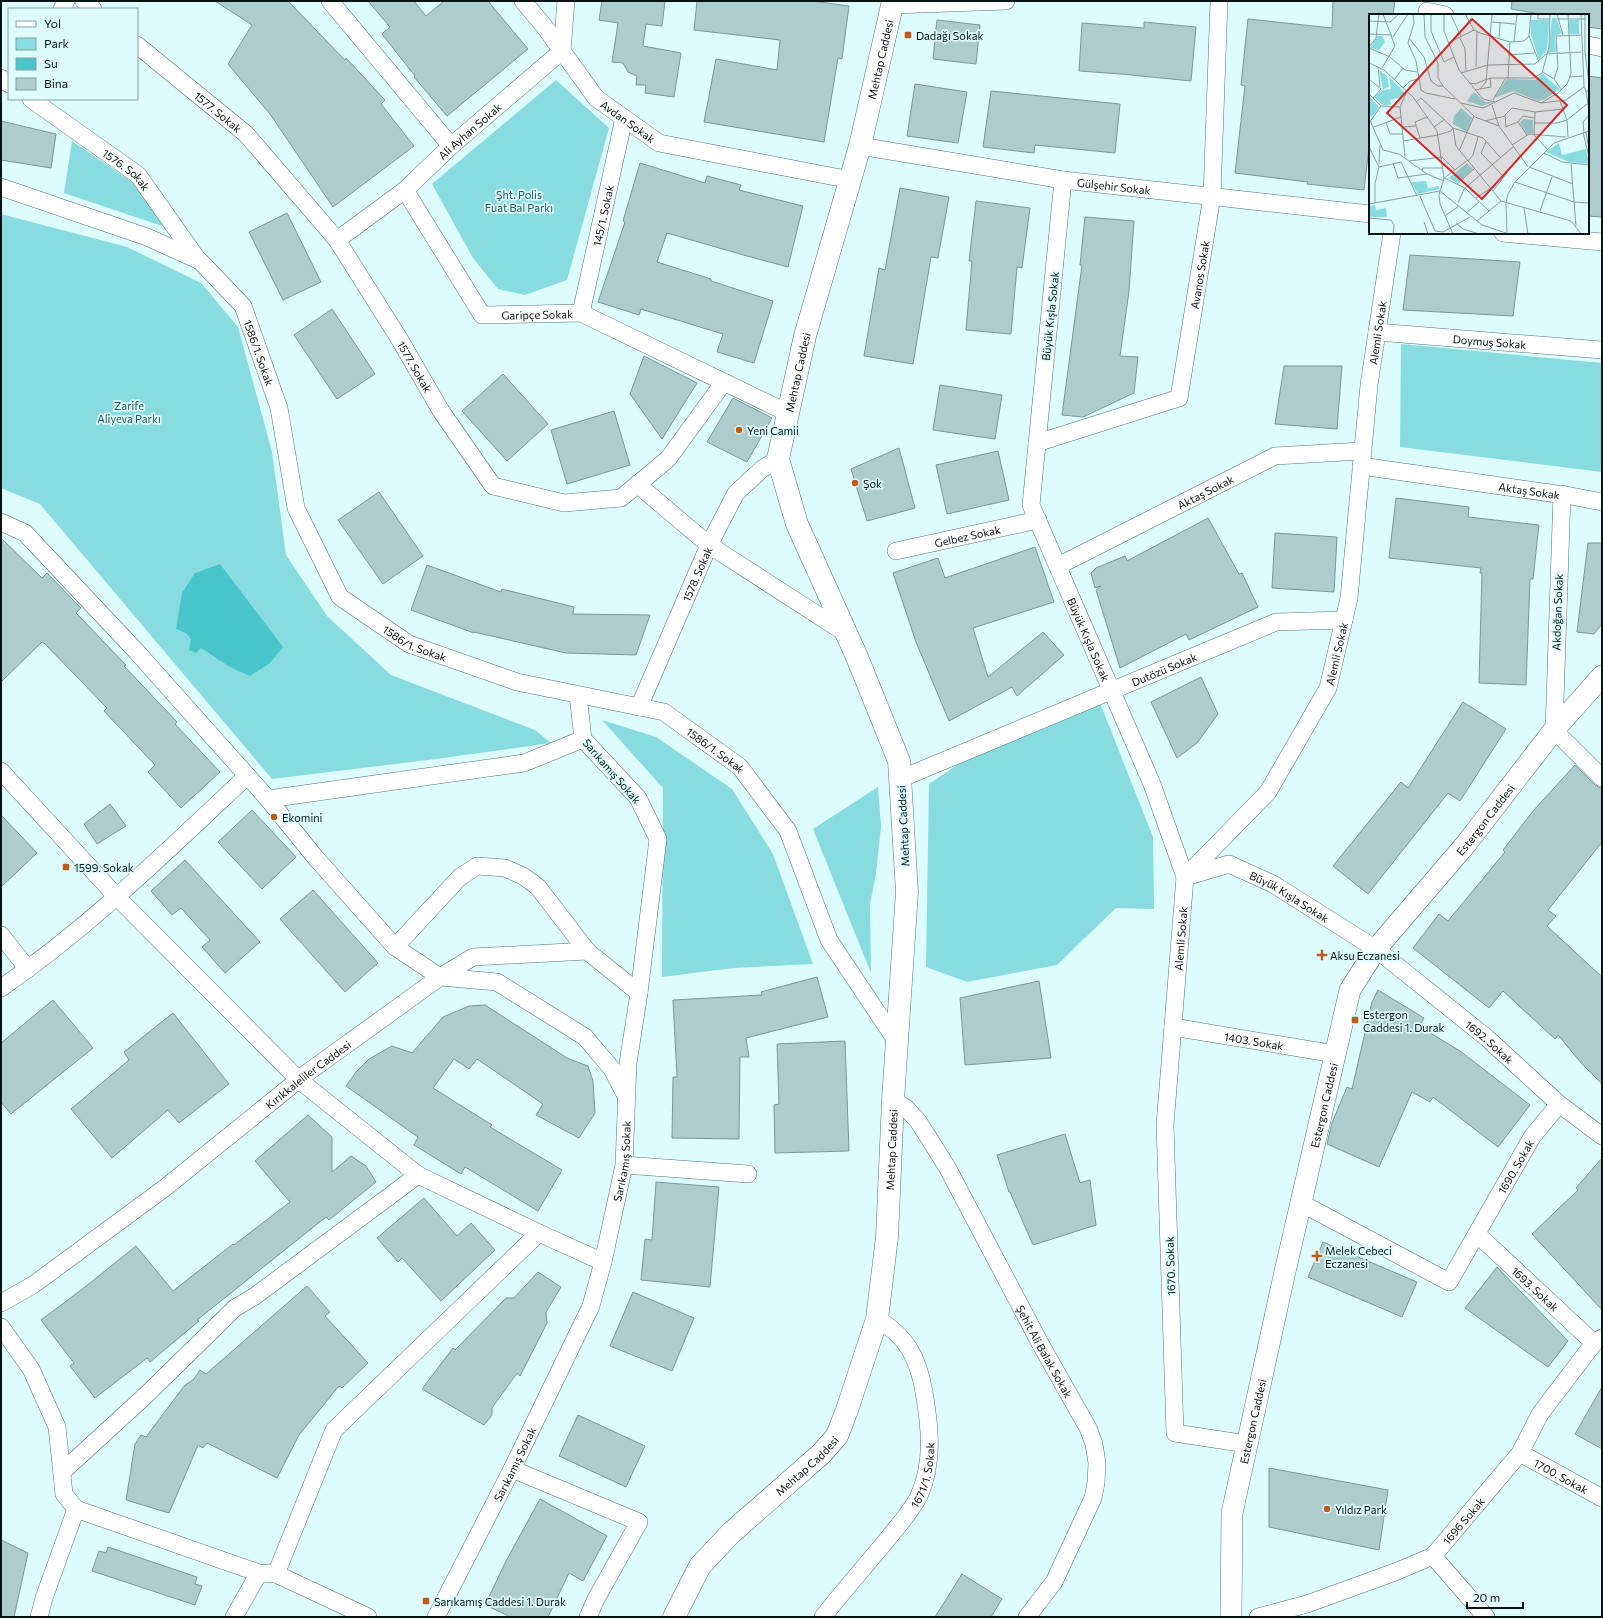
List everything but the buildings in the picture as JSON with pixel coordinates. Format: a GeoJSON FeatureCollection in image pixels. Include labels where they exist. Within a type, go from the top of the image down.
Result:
{"type":"FeatureCollection","features":[{"type":"Feature","properties":{"kind":"main road","name":"Mehtap Caddesi"},"geometry":{"type":"LineString","coordinates":[[674,1617],[700,1566],[731,1533],[821,1454],[837,1436],[877,1319],[887,1237],[897,1042],[907,892],[899,761],[847,634],[797,524],[778,459],[805,336],[860,146],[892,3]]}},
{"type":"Feature","properties":{"kind":"street"},"geometry":{"type":"LineString","coordinates":[[84,1],[92,8]]}},
{"type":"Feature","properties":{"kind":"street"},"geometry":{"type":"LineString","coordinates":[[330,1],[451,146]]}},
{"type":"Feature","properties":{"kind":"street","name":"Avdan Sokak"},"geometry":{"type":"LineString","coordinates":[[523,1],[596,98],[659,143],[851,180]]}},
{"type":"Feature","properties":{"kind":"street"},"geometry":{"type":"LineString","coordinates":[[562,51],[566,1]]}},
{"type":"Feature","properties":{"kind":"street"},"geometry":{"type":"LineString","coordinates":[[892,3],[1006,1]]}},
{"type":"Feature","properties":{"kind":"street","name":"Avanos Sokak"},"geometry":{"type":"LineString","coordinates":[[1037,443],[1179,398],[1212,196],[1219,1]]}},
{"type":"Feature","properties":{"kind":"street"},"geometry":{"type":"LineString","coordinates":[[1427,9],[1442,14]]}},
{"type":"Feature","properties":{"kind":"street"},"geometry":{"type":"LineString","coordinates":[[1589,45],[1602,48]]}},
{"type":"Feature","properties":{"kind":"street","name":"1577. Sokak"},"geometry":{"type":"LineString","coordinates":[[138,46],[246,134],[337,240],[400,340],[441,410],[493,486],[564,503],[621,498],[668,458],[724,382]]}},
{"type":"Feature","properties":{"kind":"street","name":"Ali Ayhan Sokak"},"geometry":{"type":"LineString","coordinates":[[337,240],[405,190],[451,146],[562,51]]}},
{"type":"Feature","properties":{"kind":"street","name":"1576. Sokak"},"geometry":{"type":"LineString","coordinates":[[32,100],[138,176],[200,261]]}},
{"type":"Feature","properties":{"kind":"street","name":"145/1. Sokak"},"geometry":{"type":"LineString","coordinates":[[581,313],[624,118]]}},
{"type":"Feature","properties":{"kind":"street","name":"Gülşehir Sokak"},"geometry":{"type":"LineString","coordinates":[[860,146],[1063,180],[1369,214]]}},
{"type":"Feature","properties":{"kind":"street","name":"Büyük Kışla Sokak"},"geometry":{"type":"LineString","coordinates":[[1063,180],[1031,505],[1152,784],[1185,877],[1229,864],[1273,884],[1376,949]]}},
{"type":"Feature","properties":{"kind":"street","name":"1586/1. Sokak"},"geometry":{"type":"LineString","coordinates":[[1,187],[147,237],[200,261],[243,306],[279,408],[296,508],[340,597],[409,644],[517,682],[664,712],[740,767],[788,831],[829,940],[897,1042]]}},
{"type":"Feature","properties":{"kind":"street","name":"Garipçe Sokak"},"geometry":{"type":"LineString","coordinates":[[405,190],[482,315],[581,313],[788,413]]}},
{"type":"Feature","properties":{"kind":"street","name":"Alemli Sokak"},"geometry":{"type":"LineString","coordinates":[[1173,1027],[1185,877],[1268,792],[1328,688],[1349,598],[1369,386],[1392,234]]}},
{"type":"Feature","properties":{"kind":"street"},"geometry":{"type":"LineString","coordinates":[[1514,234],[1602,242]]}},
{"type":"Feature","properties":{"kind":"street","name":"Doymuş Sokak"},"geometry":{"type":"LineString","coordinates":[[1377,332],[1602,350]]}},
{"type":"Feature","properties":{"kind":"street","name":"Aktaş Sokak"},"geometry":{"type":"LineString","coordinates":[[1058,566],[1274,456],[1362,459],[1602,502]]}},
{"type":"Feature","properties":{"kind":"street","name":"1578. Sokak"},"geometry":{"type":"LineString","coordinates":[[639,707],[709,545],[736,493],[762,469],[778,459]]}},
{"type":"Feature","properties":{"kind":"street"},"geometry":{"type":"LineString","coordinates":[[637,484],[709,545],[847,634]]}},
{"type":"Feature","properties":{"kind":"street","name":"Akdoğan Sokak"},"geometry":{"type":"LineString","coordinates":[[1554,730],[1562,494]]}},
{"type":"Feature","properties":{"kind":"street","name":"Gelbez Sokak"},"geometry":{"type":"LineString","coordinates":[[896,551],[1038,520]]}},
{"type":"Feature","properties":{"kind":"street"},"geometry":{"type":"LineString","coordinates":[[1,522],[25,533],[136,651],[268,799],[316,857],[395,947],[440,977],[497,982],[585,1036],[612,1069],[626,1098]]}},
{"type":"Feature","properties":{"kind":"street","name":"Dutözü Sokak"},"geometry":{"type":"LineString","coordinates":[[900,779],[1276,622],[1344,620]]}},
{"type":"Feature","properties":{"kind":"street","name":"Estergon Caddesi"},"geometry":{"type":"LineString","coordinates":[[1231,1617],[1232,1513],[1350,990],[1376,949],[1466,844],[1554,730],[1602,676]]}},
{"type":"Feature","properties":{"kind":"street","name":"Sarıkamış Sokak"},"geometry":{"type":"LineString","coordinates":[[436,1617],[512,1469],[591,1306],[603,1262],[624,1165],[628,1063],[639,993],[658,839],[638,798],[582,739],[578,694]]}},
{"type":"Feature","properties":{"kind":"street"},"geometry":{"type":"LineString","coordinates":[[1554,730],[1602,778]]}},
{"type":"Feature","properties":{"kind":"street"},"geometry":{"type":"LineString","coordinates":[[268,799],[524,763],[582,739]]}},
{"type":"Feature","properties":{"kind":"street"},"geometry":{"type":"LineString","coordinates":[[1,771],[117,897],[298,1080],[418,1175],[539,1234],[603,1262]]}},
{"type":"Feature","properties":{"kind":"street"},"geometry":{"type":"LineString","coordinates":[[1,988],[28,969],[117,897],[246,776]]}},
{"type":"Feature","properties":{"kind":"street"},"geometry":{"type":"LineString","coordinates":[[395,947],[460,877],[477,866],[505,868],[522,876],[538,887],[587,951],[639,993]]}},
{"type":"Feature","properties":{"kind":"street"},"geometry":{"type":"LineString","coordinates":[[1,935],[28,969]]}},
{"type":"Feature","properties":{"kind":"street","name":"1692. Sokak"},"geometry":{"type":"LineString","coordinates":[[1376,949],[1487,1038],[1559,1104],[1602,1136]]}},
{"type":"Feature","properties":{"kind":"street","name":"Kırıkkaleliler Caddesi"},"geometry":{"type":"LineString","coordinates":[[1,1303],[33,1285],[166,1187],[298,1080],[440,977],[473,957],[587,951]]}},
{"type":"Feature","properties":{"kind":"street","name":"1403. Sokak"},"geometry":{"type":"LineString","coordinates":[[1173,1027],[1335,1054]]}},
{"type":"Feature","properties":{"kind":"street","name":"1670. Sokak"},"geometry":{"type":"LineString","coordinates":[[1173,1027],[1165,1125],[1175,1433],[1247,1444]]}},
{"type":"Feature","properties":{"kind":"street","name":"Şehit Ali Balak Sokak"},"geometry":{"type":"LineString","coordinates":[[894,1100],[906,1108],[918,1121],[947,1167],[1041,1345],[1088,1428],[1094,1444],[1096,1483],[1093,1498],[1054,1582],[1027,1617]]}},
{"type":"Feature","properties":{"kind":"street","name":"1690. Sokak"},"geometry":{"type":"LineString","coordinates":[[1301,1203],[1449,1282],[1532,1137],[1559,1104]]}},
{"type":"Feature","properties":{"kind":"street"},"geometry":{"type":"LineString","coordinates":[[624,1165],[748,1174]]}},
{"type":"Feature","properties":{"kind":"street"},"geometry":{"type":"LineString","coordinates":[[62,1472],[146,1396],[235,1308],[255,1296],[418,1175]]}},
{"type":"Feature","properties":{"kind":"street"},"geometry":{"type":"LineString","coordinates":[[276,1574],[334,1430],[539,1234]]}},
{"type":"Feature","properties":{"kind":"street","name":"1693. Sokak"},"geometry":{"type":"LineString","coordinates":[[1477,1234],[1598,1340]]}},
{"type":"Feature","properties":{"kind":"street","name":"1671/1. Sokak"},"geometry":{"type":"LineString","coordinates":[[823,1617],[876,1554],[914,1503],[918,1497],[925,1477],[929,1458],[930,1440],[928,1418],[917,1364],[902,1338],[891,1327],[877,1319]]}},
{"type":"Feature","properties":{"kind":"street"},"geometry":{"type":"LineString","coordinates":[[1,1327],[31,1369],[57,1427],[64,1494],[76,1509],[259,1573],[276,1574],[368,1617]]}},
{"type":"Feature","properties":{"kind":"street","name":"1696 Sokak"},"geometry":{"type":"LineString","coordinates":[[1258,1617],[1307,1604],[1395,1572],[1433,1556],[1520,1453],[1540,1414],[1598,1340]]}},
{"type":"Feature","properties":{"kind":"street","name":"1700. Sokak"},"geometry":{"type":"LineString","coordinates":[[1520,1453],[1602,1498]]}},
{"type":"Feature","properties":{"kind":"street"},"geometry":{"type":"LineString","coordinates":[[512,1469],[639,1522],[596,1599],[588,1617]]}},
{"type":"Feature","properties":{"kind":"street"},"geometry":{"type":"LineString","coordinates":[[39,1617],[44,1598],[76,1509]]}},
{"type":"Feature","properties":{"kind":"street"},"geometry":{"type":"LineString","coordinates":[[1433,1556],[1486,1617]]}},
{"type":"Feature","properties":{"kind":"street"},"geometry":{"type":"LineString","coordinates":[[234,1617],[259,1573]]}},
{"type":"Feature","properties":{"kind":"green space","name":"Şht. Polis Fuat Bal Parkı"},"geometry":{"type":"Polygon","coordinates":[[[556,80],[609,128],[567,280],[525,295],[498,289],[473,258],[432,184],[556,80]]]}},
{"type":"Feature","properties":{"kind":"green space"},"geometry":{"type":"Polygon","coordinates":[[[72,141],[132,182],[174,230],[64,193],[72,141]]]}},
{"type":"Feature","properties":{"kind":"green space","name":"Zarife Aliyeva Parkı"},"geometry":{"type":"Polygon","coordinates":[[[1,214],[127,247],[201,283],[238,327],[272,452],[286,555],[327,616],[391,675],[535,730],[551,743],[272,779],[40,504],[1,488],[1,214]]]}},
{"type":"Feature","properties":{"kind":"green space"},"geometry":{"type":"Polygon","coordinates":[[[1401,344],[1602,363],[1602,472],[1400,447],[1401,344]]]}},
{"type":"Feature","properties":{"kind":"green space"},"geometry":{"type":"Polygon","coordinates":[[[1100,703],[1153,837],[1154,909],[1116,908],[1057,965],[967,982],[926,967],[929,784],[990,743],[1100,703]]]}},
{"type":"Feature","properties":{"kind":"green space"},"geometry":{"type":"Polygon","coordinates":[[[602,720],[656,737],[732,789],[773,854],[813,964],[733,968],[662,977],[663,788],[602,720]]]}},
{"type":"Feature","properties":{"kind":"green space"},"geometry":{"type":"Polygon","coordinates":[[[878,787],[881,827],[876,873],[870,904],[871,973],[813,829],[878,787]]]}},
{"type":"Feature","properties":{"kind":"water"},"geometry":{"type":"Polygon","coordinates":[[[220,564],[283,647],[270,663],[250,676],[230,667],[201,648],[196,653],[189,650],[191,639],[186,633],[176,629],[182,593],[195,573],[220,564]]]}},
{"type":"Feature","properties":{"kind":"place","name":"Dadağı Sokak"},"geometry":{"type":"Point","coordinates":[908,35]}},
{"type":"Feature","properties":{"kind":"place","name":"Yeni Camii"},"geometry":{"type":"Point","coordinates":[739,430]}},
{"type":"Feature","properties":{"kind":"place","name":"Şok"},"geometry":{"type":"Point","coordinates":[855,483]}},
{"type":"Feature","properties":{"kind":"place","name":"Ekomini"},"geometry":{"type":"Point","coordinates":[274,817]}},
{"type":"Feature","properties":{"kind":"place","name":"1599. Sokak"},"geometry":{"type":"Point","coordinates":[66,867]}},
{"type":"Feature","properties":{"kind":"place","name":"Aksu Eczanesi"},"geometry":{"type":"Point","coordinates":[1322,955]}},
{"type":"Feature","properties":{"kind":"place","name":"Estergon Caddesi 1. Durak"},"geometry":{"type":"Point","coordinates":[1355,1020]}},
{"type":"Feature","properties":{"kind":"place","name":"Melek Cebeci Eczanesi"},"geometry":{"type":"Point","coordinates":[1317,1256]}},
{"type":"Feature","properties":{"kind":"place","name":"Yıldız Park"},"geometry":{"type":"Point","coordinates":[1327,1509]}},
{"type":"Feature","properties":{"kind":"place","name":"Sarıkamış Caddesi 1. Durak"},"geometry":{"type":"Point","coordinates":[426,1601]}}]}
